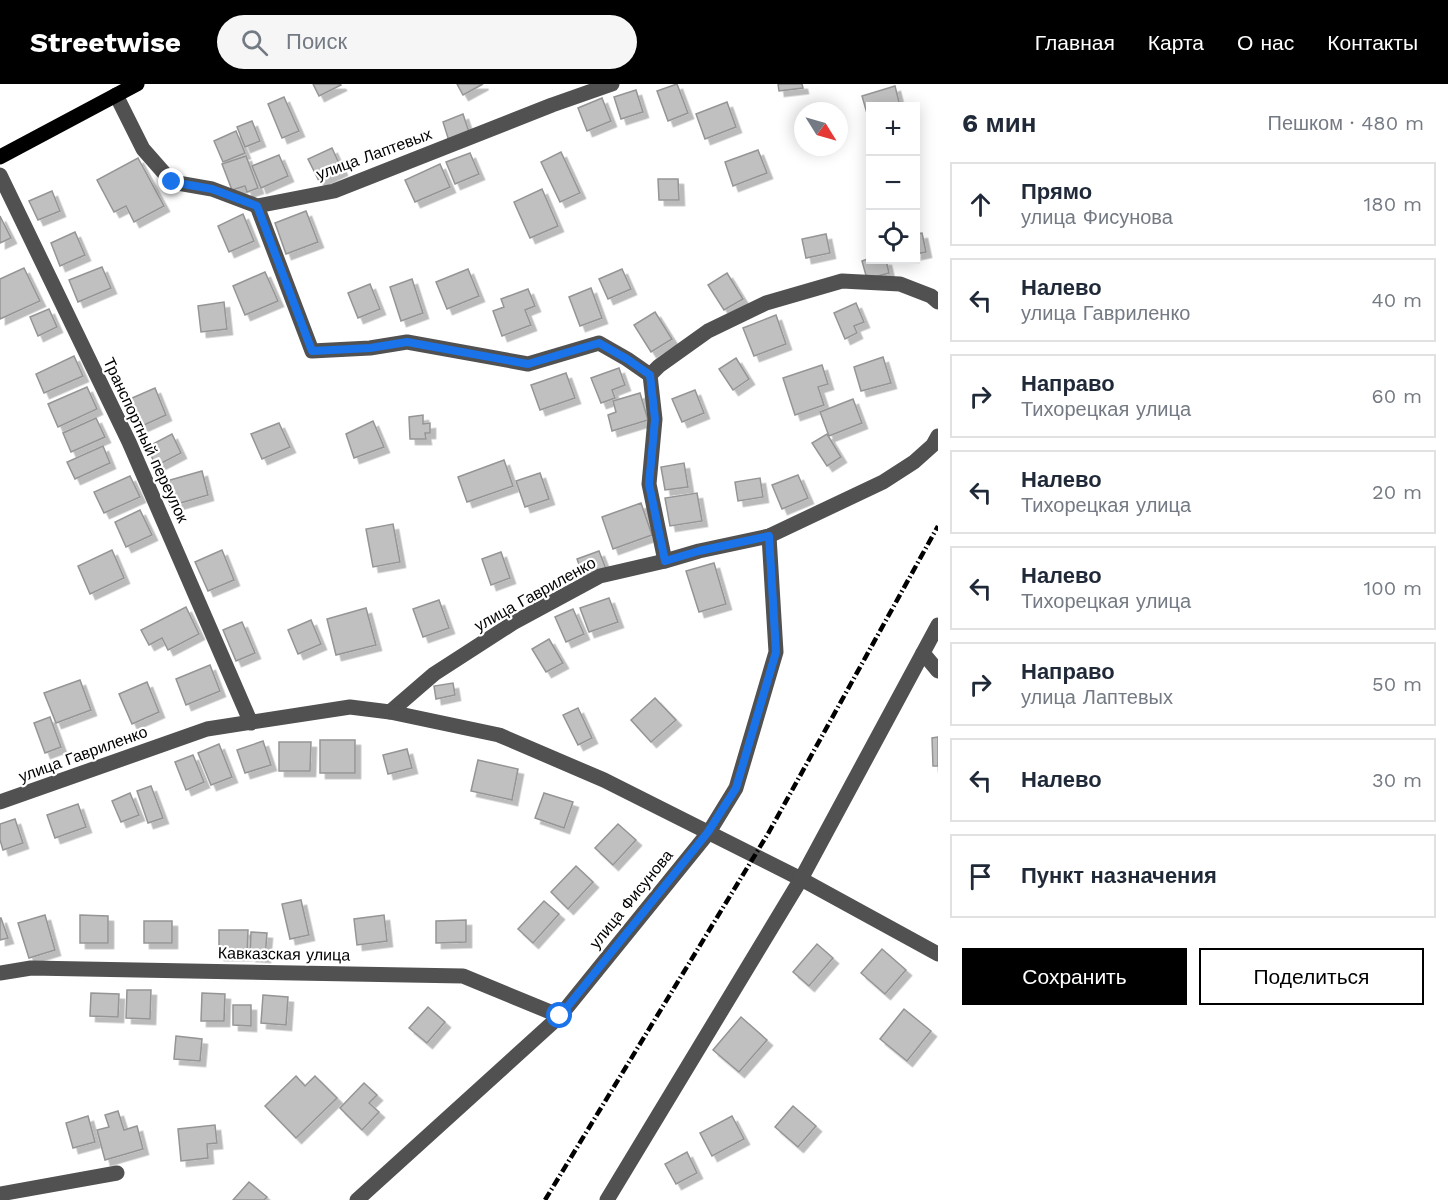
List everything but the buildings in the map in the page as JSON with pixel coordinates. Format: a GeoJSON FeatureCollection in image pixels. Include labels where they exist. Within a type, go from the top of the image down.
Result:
{"type":"FeatureCollection","features":[{"type":"Feature","properties":{"kind":"main road"},"geometry":{"type":"LineString","coordinates":[[0,157],[137,84]]}},
{"type":"Feature","properties":{"kind":"street","name":"улица Лаптевых"},"geometry":{"type":"LineString","coordinates":[[257,206],[334,191],[552,105],[612,84]]}},
{"type":"Feature","properties":{"kind":"street"},"geometry":{"type":"LineString","coordinates":[[116,95],[143,149],[172,182],[212,189],[257,206],[312,351],[370,348],[407,342],[528,364],[599,343],[650,375],[655,419],[649,484],[665,561]]}},
{"type":"Feature","properties":{"kind":"street","name":"Транспортный переулок"},"geometry":{"type":"LineString","coordinates":[[0,175],[129,442],[251,723]]}},
{"type":"Feature","properties":{"kind":"street"},"geometry":{"type":"LineString","coordinates":[[650,375],[708,331],[766,303],[842,281],[900,284],[931,296],[938,302]]}},
{"type":"Feature","properties":{"kind":"street","name":"улица Гавриленко"},"geometry":{"type":"LineString","coordinates":[[390,712],[434,674],[513,623],[600,576],[769,536],[883,482],[914,462],[933,445],[938,436]]}},
{"type":"Feature","properties":{"kind":"street","name":"улица Фисунова"},"geometry":{"type":"LineString","coordinates":[[357,1200],[560,1016],[708,832],[736,788],[776,652],[769,536]]}},
{"type":"Feature","properties":{"kind":"street"},"geometry":{"type":"LineString","coordinates":[[607,1200],[801,879],[938,626]]}},
{"type":"Feature","properties":{"kind":"street"},"geometry":{"type":"LineString","coordinates":[[923,653],[938,671]]}},
{"type":"Feature","properties":{"kind":"street","name":"улица Гавриленко"},"geometry":{"type":"LineString","coordinates":[[0,802],[207,729],[350,707],[390,712],[499,735],[604,780],[801,879],[938,954]]}},
{"type":"Feature","properties":{"kind":"street","name":"Кавказская улица"},"geometry":{"type":"LineString","coordinates":[[0,973],[31,968],[463,976],[560,1016]]}},
{"type":"Feature","properties":{"kind":"street"},"geometry":{"type":"LineString","coordinates":[[0,1194],[117,1173]]}},
{"type":"Feature","properties":{"kind":"railway"},"geometry":{"type":"LineString","coordinates":[[545,1200],[769,832],[938,526]]}},
{"type":"Feature","properties":{"kind":"route"},"geometry":{"type":"LineString","coordinates":[[172,182],[212,189],[257,206],[312,351],[370,348],[407,342],[528,364],[599,343],[627,359],[650,375],[655,419],[649,484],[665,561],[769,536],[776,652],[736,788],[708,832],[560,1016]]}}]}
